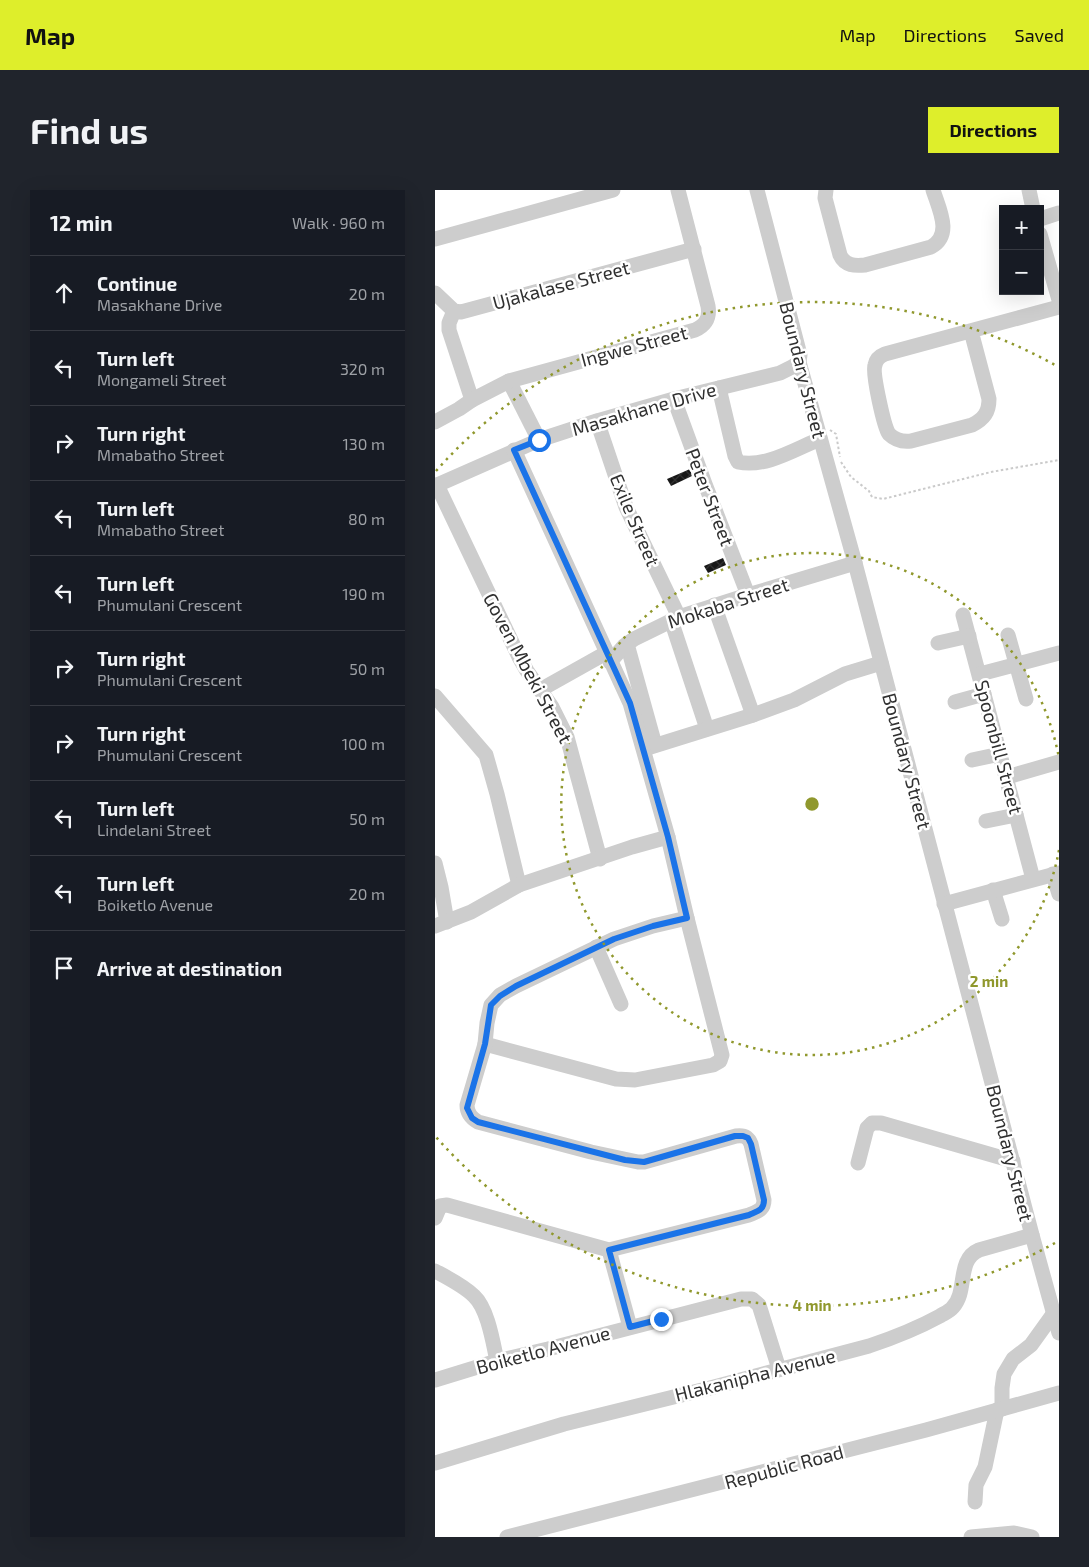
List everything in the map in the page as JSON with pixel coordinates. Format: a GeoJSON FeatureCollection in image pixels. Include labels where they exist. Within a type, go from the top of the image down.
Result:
{"type":"FeatureCollection","features":[{"type":"Feature","properties":{"kind":"street"},"geometry":{"type":"LineString","coordinates":[[435,239],[613,190]]}},
{"type":"Feature","properties":{"kind":"street","name":"Ingwe Street"},"geometry":{"type":"LineString","coordinates":[[435,422],[509,381],[695,330],[703,326],[709,316],[709,310],[677,190]]}},
{"type":"Feature","properties":{"kind":"street","name":"Boundary Street"},"geometry":{"type":"LineString","coordinates":[[757,190],[800,354],[799,362],[855,564],[1059,1332]]}},
{"type":"Feature","properties":{"kind":"street"},"geometry":{"type":"LineString","coordinates":[[826,190],[825,198],[840,255],[845,262],[857,266],[931,247],[939,242],[943,233],[943,226],[933,190]]}},
{"type":"Feature","properties":{"kind":"street"},"geometry":{"type":"LineString","coordinates":[[1029,190],[1032,205]]}},
{"type":"Feature","properties":{"kind":"street"},"geometry":{"type":"LineString","coordinates":[[1044,218],[1059,213]]}},
{"type":"Feature","properties":{"kind":"street"},"geometry":{"type":"LineString","coordinates":[[1044,248],[1059,300]]}},
{"type":"Feature","properties":{"kind":"street","name":"Ujakalase Street"},"geometry":{"type":"LineString","coordinates":[[454,311],[465,311],[694,249]]}},
{"type":"Feature","properties":{"kind":"street"},"geometry":{"type":"LineString","coordinates":[[435,292],[454,311],[442,330],[472,400]]}},
{"type":"Feature","properties":{"kind":"street"},"geometry":{"type":"LineString","coordinates":[[971,331],[989,399],[988,411],[984,417],[979,422],[911,441],[902,441],[890,435],[886,427],[874,377],[875,364],[879,358],[885,354],[1059,307]]}},
{"type":"Feature","properties":{"kind":"street","name":"Masakhane Drive"},"geometry":{"type":"LineString","coordinates":[[436,485],[539,440],[674,399],[780,373],[799,362]]}},
{"type":"Feature","properties":{"kind":"street"},"geometry":{"type":"LineString","coordinates":[[509,381],[539,440]]}},
{"type":"Feature","properties":{"kind":"street"},"geometry":{"type":"LineString","coordinates":[[719,388],[738,462],[754,464],[768,460],[819,435]]}},
{"type":"Feature","properties":{"kind":"street","name":"Peter Street"},"geometry":{"type":"LineString","coordinates":[[674,399],[748,595]]}},
{"type":"Feature","properties":{"kind":"street","name":"Exile Street"},"geometry":{"type":"LineString","coordinates":[[597,421],[626,506],[675,618],[707,729]]}},
{"type":"Feature","properties":{"kind":"street"},"geometry":{"type":"LineString","coordinates":[[514,450],[650,747]]}},
{"type":"Feature","properties":{"kind":"street","name":"Goven Mbeki Street"},"geometry":{"type":"LineString","coordinates":[[436,485],[519,656],[552,706],[567,737],[600,859]]}},
{"type":"Feature","properties":{"kind":"street","name":"Mokaba Street"},"geometry":{"type":"LineString","coordinates":[[540,690],[608,658],[627,644],[675,618],[855,564]]}},
{"type":"Feature","properties":{"kind":"street"},"geometry":{"type":"LineString","coordinates":[[714,606],[753,715]]}},
{"type":"Feature","properties":{"kind":"street","name":"Spoonbill Street"},"geometry":{"type":"LineString","coordinates":[[963,615],[1033,879]]}},
{"type":"Feature","properties":{"kind":"street"},"geometry":{"type":"LineString","coordinates":[[1008,635],[1025,699]]}},
{"type":"Feature","properties":{"kind":"street"},"geometry":{"type":"LineString","coordinates":[[938,643],[969,636]]}},
{"type":"Feature","properties":{"kind":"street"},"geometry":{"type":"LineString","coordinates":[[485,1044],[616,1079],[626,1080],[635,1080],[716,1063],[722,1058],[668,837],[627,644]]}},
{"type":"Feature","properties":{"kind":"street"},"geometry":{"type":"LineString","coordinates":[[979,674],[1059,653]]}},
{"type":"Feature","properties":{"kind":"street"},"geometry":{"type":"LineString","coordinates":[[650,747],[753,715],[793,700],[845,674],[881,662]]}},
{"type":"Feature","properties":{"kind":"street"},"geometry":{"type":"LineString","coordinates":[[955,702],[985,694]]}},
{"type":"Feature","properties":{"kind":"street"},"geometry":{"type":"LineString","coordinates":[[435,696],[485,755],[497,794],[519,885]]}},
{"type":"Feature","properties":{"kind":"street"},"geometry":{"type":"LineString","coordinates":[[972,760],[1000,754]]}},
{"type":"Feature","properties":{"kind":"street"},"geometry":{"type":"LineString","coordinates":[[1007,777],[1059,762]]}},
{"type":"Feature","properties":{"kind":"street"},"geometry":{"type":"LineString","coordinates":[[986,821],[1017,814]]}},
{"type":"Feature","properties":{"kind":"street"},"geometry":{"type":"LineString","coordinates":[[435,863],[441,887],[441,924],[471,912],[519,885],[668,837]]}},
{"type":"Feature","properties":{"kind":"street"},"geometry":{"type":"LineString","coordinates":[[945,904],[1056,873],[1059,894]]}},
{"type":"Feature","properties":{"kind":"street"},"geometry":{"type":"LineString","coordinates":[[993,890],[1003,919]]}},
{"type":"Feature","properties":{"kind":"street"},"geometry":{"type":"LineString","coordinates":[[435,1218],[439,1208],[444,1205],[609,1250],[749,1215],[760,1210],[764,1200],[749,1139],[743,1136],[735,1136],[644,1162],[591,1152],[478,1122],[467,1111],[467,1105],[485,1044],[491,1005],[500,996],[516,986],[596,947],[631,933],[687,918]]}},
{"type":"Feature","properties":{"kind":"street"},"geometry":{"type":"LineString","coordinates":[[596,947],[621,1004]]}},
{"type":"Feature","properties":{"kind":"street"},"geometry":{"type":"LineString","coordinates":[[858,1164],[867,1128],[872,1123],[1013,1161]]}},
{"type":"Feature","properties":{"kind":"street","name":"Hlakanipha Avenue"},"geometry":{"type":"LineString","coordinates":[[435,1463],[564,1424],[669,1397],[697,1392],[869,1346],[931,1321],[951,1310],[958,1301],[966,1264],[973,1253],[1032,1235]]}},
{"type":"Feature","properties":{"kind":"street"},"geometry":{"type":"LineString","coordinates":[[609,1250],[630,1327]]}},
{"type":"Feature","properties":{"kind":"street"},"geometry":{"type":"LineString","coordinates":[[435,1271],[467,1290],[478,1301],[486,1317],[497,1361]]}},
{"type":"Feature","properties":{"kind":"street","name":"Boiketlo Avenue"},"geometry":{"type":"LineString","coordinates":[[435,1380],[497,1361],[549,1350],[735,1300],[752,1299],[757,1302],[761,1309],[779,1369]]}},
{"type":"Feature","properties":{"kind":"street"},"geometry":{"type":"LineString","coordinates":[[975,1502],[975,1485],[985,1467],[999,1410],[1005,1374],[1013,1359],[1031,1345],[1054,1313]]}},
{"type":"Feature","properties":{"kind":"street","name":"Republic Road"},"geometry":{"type":"LineString","coordinates":[[507,1537],[917,1432],[1059,1393]]}},
{"type":"Feature","properties":{"kind":"street"},"geometry":{"type":"LineString","coordinates":[[976,1536],[1014,1533],[1032,1537]]}},
{"type":"Feature","properties":{"kind":"path"},"geometry":{"type":"LineString","coordinates":[[819,435],[829,430],[834,432],[840,461],[846,471],[872,496],[883,499],[991,472],[1059,460]]}},
{"type":"Feature","properties":{"kind":"building"},"geometry":{"type":"Polygon","coordinates":[[[690,469],[692,476],[671,486],[667,479],[690,469]]]}},
{"type":"Feature","properties":{"kind":"building"},"geometry":{"type":"Polygon","coordinates":[[[723,558],[726,565],[708,573],[704,566],[723,558]]]}},
{"type":"Feature","properties":{"kind":"route"},"geometry":{"type":"LineString","coordinates":[[539,440],[514,450],[630,703],[668,837],[687,918],[653,926],[614,939],[503,993],[491,1005],[485,1044],[467,1105],[467,1111],[478,1122],[591,1152],[641,1162],[735,1136],[743,1136],[749,1139],[764,1200],[763,1206],[758,1212],[609,1250],[630,1327],[661,1319]]}}]}
